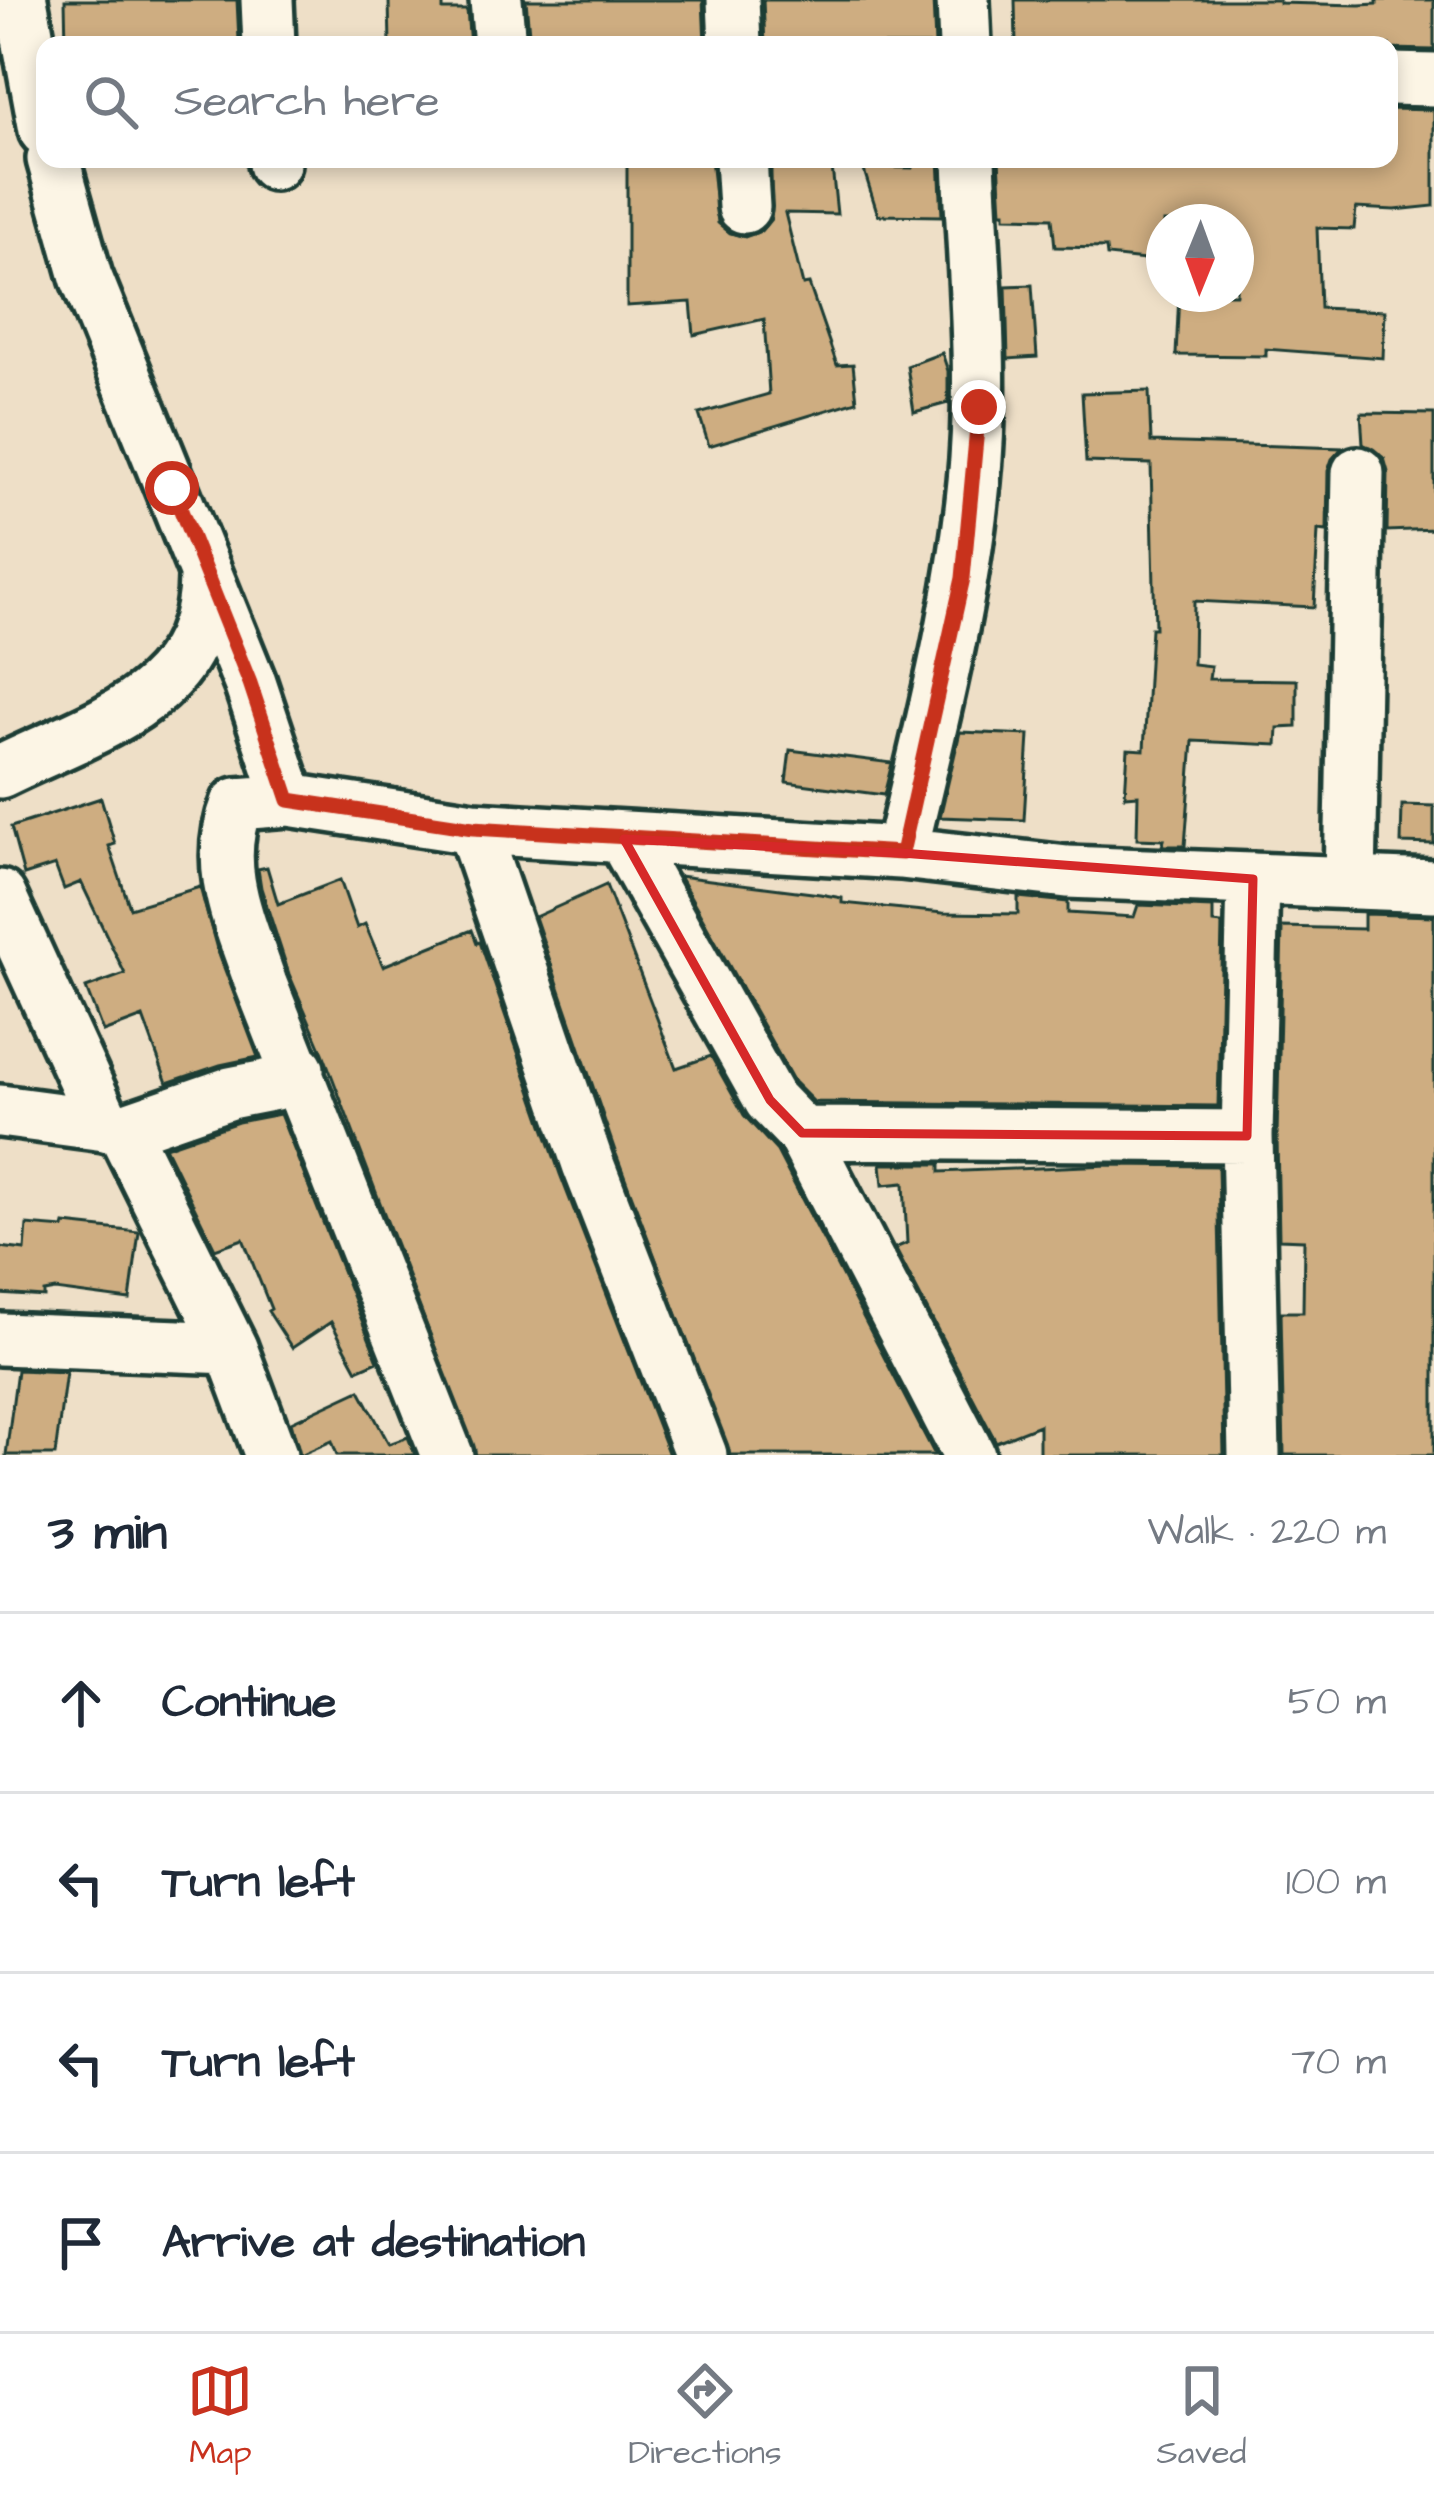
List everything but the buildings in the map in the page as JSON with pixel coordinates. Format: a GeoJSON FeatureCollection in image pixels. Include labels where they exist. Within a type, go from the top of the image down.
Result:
{"type":"FeatureCollection","features":[{"type":"Feature","properties":{"kind":"street"},"geometry":{"type":"LineString","coordinates":[[21,0],[36,81]]}},
{"type":"Feature","properties":{"kind":"street"},"geometry":{"type":"LineString","coordinates":[[267,0],[269,36]]}},
{"type":"Feature","properties":{"kind":"street"},"geometry":{"type":"LineString","coordinates":[[496,0],[499,36]]}},
{"type":"Feature","properties":{"kind":"street"},"geometry":{"type":"LineString","coordinates":[[733,0],[735,36]]}},
{"type":"Feature","properties":{"kind":"street"},"geometry":{"type":"LineString","coordinates":[[963,0],[965,36]]}},
{"type":"Feature","properties":{"kind":"street"},"geometry":{"type":"LineString","coordinates":[[1398,79],[1434,80]]}},
{"type":"Feature","properties":{"kind":"street"},"geometry":{"type":"LineString","coordinates":[[56,168],[86,277],[250,683],[289,800]]}},
{"type":"Feature","properties":{"kind":"street"},"geometry":{"type":"LineString","coordinates":[[902,853],[963,578],[975,478],[979,407],[969,168]]}},
{"type":"Feature","properties":{"kind":"street"},"geometry":{"type":"LineString","coordinates":[[1350,883],[1358,473]]}},
{"type":"Feature","properties":{"kind":"street"},"geometry":{"type":"LineString","coordinates":[[0,772],[143,702],[179,666],[196,635],[206,604],[205,571]]}},
{"type":"Feature","properties":{"kind":"street"},"geometry":{"type":"LineString","coordinates":[[447,1455],[261,983],[235,905],[225,835],[237,804],[289,800],[473,828],[902,853],[1067,872],[1434,886]]}},
{"type":"Feature","properties":{"kind":"street"},"geometry":{"type":"LineString","coordinates":[[473,828],[588,1165],[701,1455]]}},
{"type":"Feature","properties":{"kind":"street"},"geometry":{"type":"LineString","coordinates":[[624,839],[770,1100],[802,1133],[969,1455]]}},
{"type":"Feature","properties":{"kind":"street"},"geometry":{"type":"LineString","coordinates":[[1253,879],[1247,1136],[1254,1455]]}},
{"type":"Feature","properties":{"kind":"street"},"geometry":{"type":"LineString","coordinates":[[0,896],[114,1128],[231,1348],[271,1455]]}},
{"type":"Feature","properties":{"kind":"street"},"geometry":{"type":"LineString","coordinates":[[0,1111],[114,1128],[276,1084],[298,1069]]}},
{"type":"Feature","properties":{"kind":"street"},"geometry":{"type":"LineString","coordinates":[[802,1133],[1247,1136]]}},
{"type":"Feature","properties":{"kind":"street"},"geometry":{"type":"LineString","coordinates":[[0,1339],[231,1348]]}},
{"type":"Feature","properties":{"kind":"highlighted area"},"geometry":{"type":"Polygon","coordinates":[[[624,839],[901,853],[1253,879],[1247,1136],[802,1133],[770,1100],[624,839]]]}},
{"type":"Feature","properties":{"kind":"route"},"geometry":{"type":"LineString","coordinates":[[172,488],[250,683],[289,800],[473,828],[902,853],[963,578],[979,407]]}}]}
